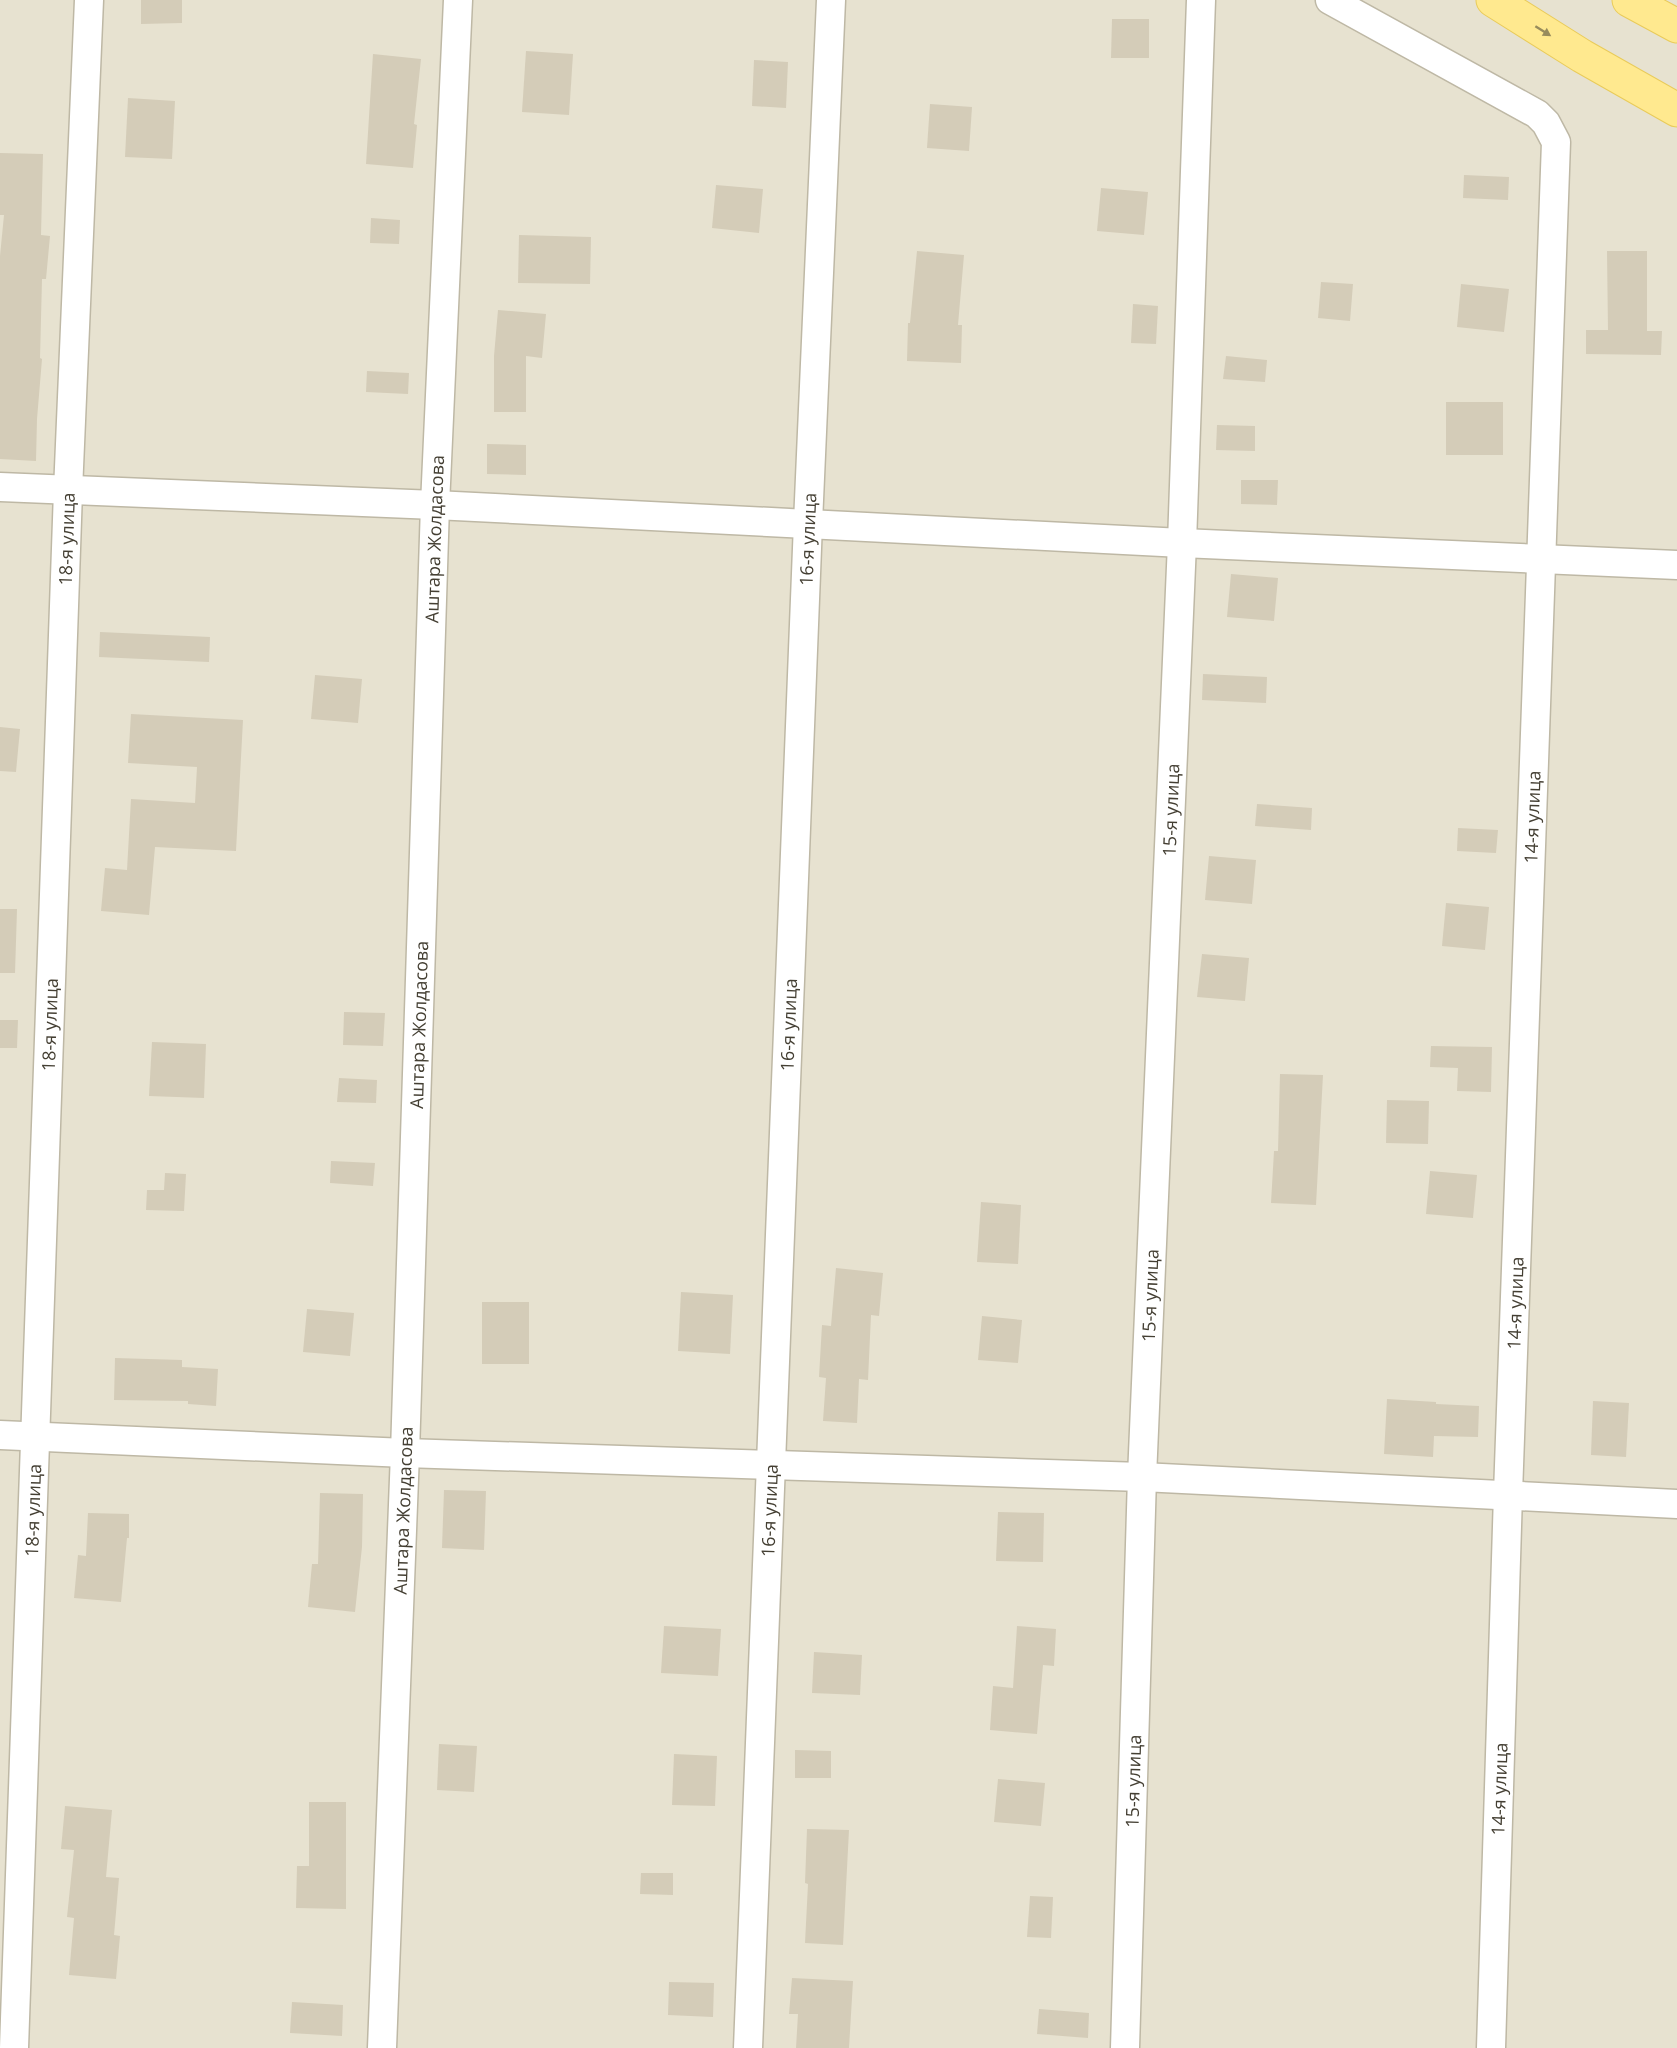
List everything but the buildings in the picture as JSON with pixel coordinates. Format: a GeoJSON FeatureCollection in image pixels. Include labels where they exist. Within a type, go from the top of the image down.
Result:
{"type":"FeatureCollection","features":[{"type":"Feature","properties":{"kind":"main road"},"geometry":{"type":"LineString","coordinates":[[1493,0],[1582,56],[1677,110]]}},
{"type":"Feature","properties":{"kind":"main road"},"geometry":{"type":"LineString","coordinates":[[1629,0],[1677,26]]}},
{"type":"Feature","properties":{"kind":"street","name":"18-я улица"},"geometry":{"type":"LineString","coordinates":[[14,2048],[68,491],[89,0]]}},
{"type":"Feature","properties":{"kind":"street","name":"Аштара Жолдасова"},"geometry":{"type":"LineString","coordinates":[[382,2048],[405,1453],[435,505],[458,0]]}},
{"type":"Feature","properties":{"kind":"street","name":"16-я улица"},"geometry":{"type":"LineString","coordinates":[[748,2048],[808,523],[831,0]]}},
{"type":"Feature","properties":{"kind":"street","name":"15-я улица"},"geometry":{"type":"LineString","coordinates":[[1125,2048],[1142,1477],[1182,543],[1201,0]]}},
{"type":"Feature","properties":{"kind":"street","name":"14-я улица"},"geometry":{"type":"LineString","coordinates":[[1330,0],[1537,114],[1546,123],[1556,142],[1508,1494],[1491,2048]]}},
{"type":"Feature","properties":{"kind":"street"},"geometry":{"type":"LineString","coordinates":[[0,487],[435,505],[1182,543],[1677,565]]}},
{"type":"Feature","properties":{"kind":"street"},"geometry":{"type":"LineString","coordinates":[[0,1435],[405,1453],[1142,1477],[1677,1504]]}},
{"type":"Feature","properties":{"kind":"shaded area"},"geometry":{"type":"Polygon","coordinates":[[[0,0],[1677,0],[1677,2048],[0,2048],[0,0]]]}}]}
